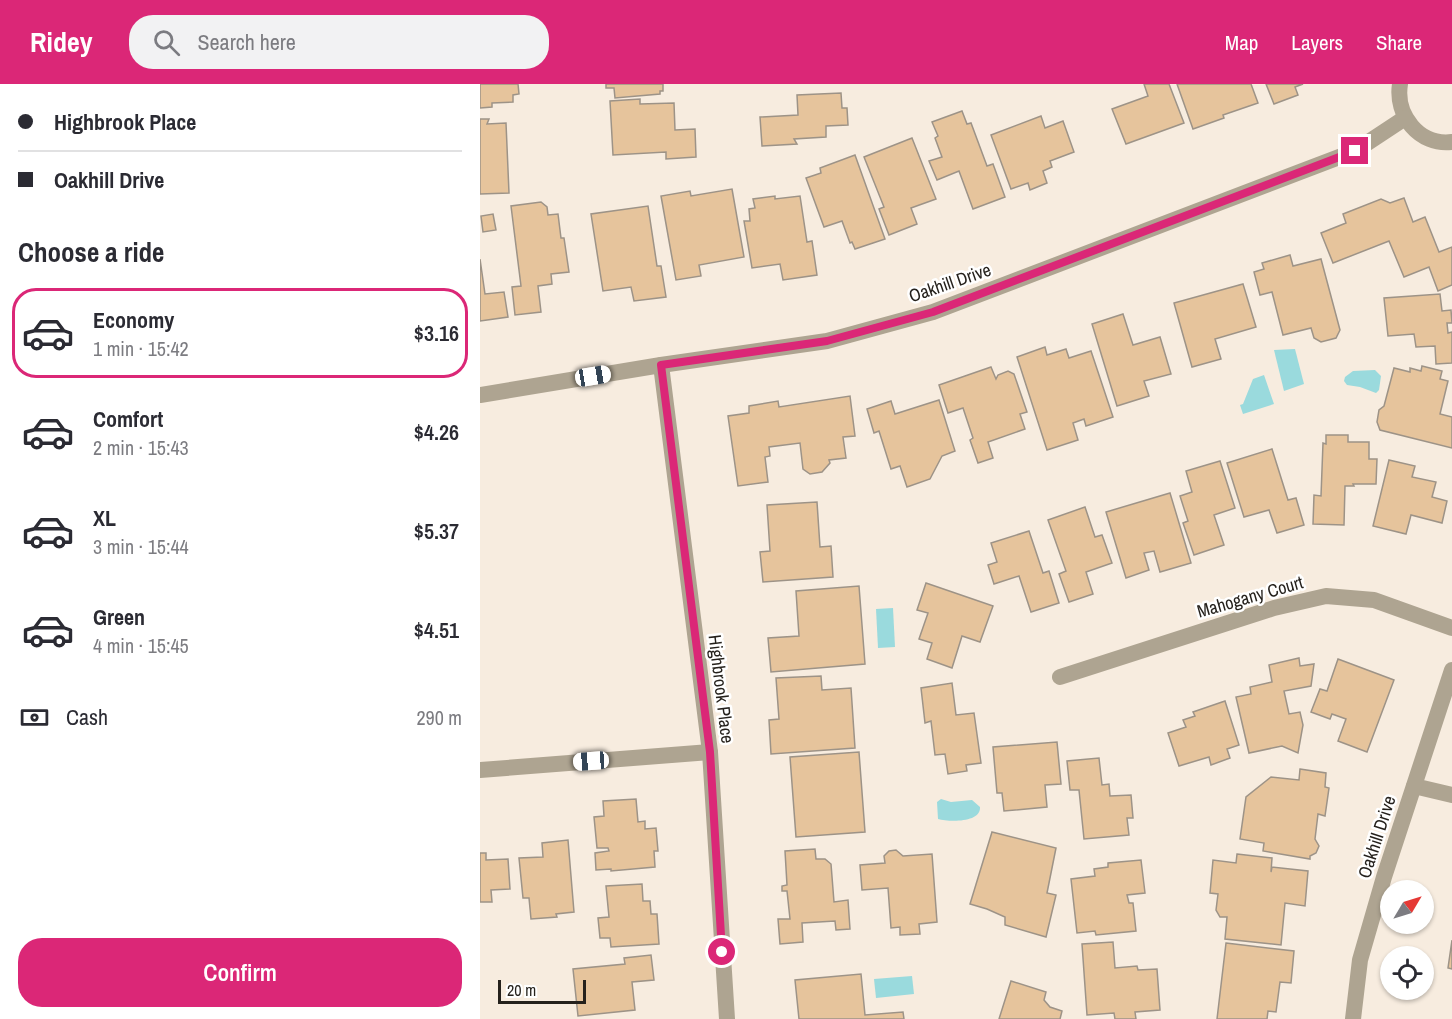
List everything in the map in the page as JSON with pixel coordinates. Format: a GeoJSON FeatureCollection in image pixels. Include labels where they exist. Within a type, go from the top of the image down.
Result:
{"type":"FeatureCollection","features":[{"type":"Feature","properties":{"kind":"street"},"geometry":{"type":"LineString","coordinates":[[1400,84],[1400,106],[1405,118],[1415,131],[1429,139],[1445,143],[1452,142]]}},
{"type":"Feature","properties":{"kind":"street","name":"Oakhill Drive"},"geometry":{"type":"LineString","coordinates":[[480,395],[661,365],[827,341],[933,312],[1355,151],[1405,118]]}},
{"type":"Feature","properties":{"kind":"street","name":"Highbrook Place"},"geometry":{"type":"LineString","coordinates":[[661,365],[710,752],[726,1019]]}},
{"type":"Feature","properties":{"kind":"street","name":"Mahogany Court"},"geometry":{"type":"LineString","coordinates":[[1060,676],[1274,608],[1326,596],[1374,600],[1452,628]]}},
{"type":"Feature","properties":{"kind":"street","name":"Oakhill Drive"},"geometry":{"type":"LineString","coordinates":[[1353,1019],[1360,960],[1384,877],[1452,670]]}},
{"type":"Feature","properties":{"kind":"street"},"geometry":{"type":"LineString","coordinates":[[480,770],[710,752]]}},
{"type":"Feature","properties":{"kind":"street"},"geometry":{"type":"LineString","coordinates":[[1414,786],[1452,795]]}},
{"type":"Feature","properties":{"kind":"water"},"geometry":{"type":"Polygon","coordinates":[[[1295,349],[1304,384],[1284,391],[1274,350],[1295,349]]]}},
{"type":"Feature","properties":{"kind":"water"},"geometry":{"type":"Polygon","coordinates":[[[1375,370],[1381,376],[1379,390],[1376,393],[1347,385],[1344,381],[1345,377],[1353,371],[1375,370]]]}},
{"type":"Feature","properties":{"kind":"water"},"geometry":{"type":"Polygon","coordinates":[[[1264,375],[1274,404],[1243,414],[1240,405],[1243,404],[1253,379],[1264,375]]]}},
{"type":"Feature","properties":{"kind":"water"},"geometry":{"type":"Polygon","coordinates":[[[893,608],[895,647],[878,648],[876,609],[893,608]]]}},
{"type":"Feature","properties":{"kind":"water"},"geometry":{"type":"Polygon","coordinates":[[[941,799],[951,802],[972,800],[980,807],[979,812],[970,819],[949,821],[938,819],[937,802],[941,799]]]}},
{"type":"Feature","properties":{"kind":"water"},"geometry":{"type":"Polygon","coordinates":[[[912,976],[914,994],[876,998],[874,979],[912,976]]]}},
{"type":"Feature","properties":{"kind":"building"},"geometry":{"type":"Polygon","coordinates":[[[480,84],[518,84],[519,94],[513,95],[513,102],[492,103],[492,107],[480,108],[480,84]]]}},
{"type":"Feature","properties":{"kind":"building"},"geometry":{"type":"Polygon","coordinates":[[[606,84],[663,84],[663,91],[660,91],[660,94],[615,98],[614,88],[606,88],[606,84]]]}},
{"type":"Feature","properties":{"kind":"building"},"geometry":{"type":"Polygon","coordinates":[[[1144,84],[1169,84],[1184,123],[1126,144],[1112,109],[1148,96],[1144,84]]]}},
{"type":"Feature","properties":{"kind":"building"},"geometry":{"type":"Polygon","coordinates":[[[1177,84],[1251,84],[1258,103],[1223,115],[1224,118],[1193,129],[1177,84]]]}},
{"type":"Feature","properties":{"kind":"building"},"geometry":{"type":"Polygon","coordinates":[[[1266,84],[1303,84],[1295,87],[1298,95],[1274,104],[1266,84]]]}},
{"type":"Feature","properties":{"kind":"building"},"geometry":{"type":"Polygon","coordinates":[[[841,93],[842,108],[847,108],[848,125],[826,126],[826,137],[794,139],[797,144],[762,146],[760,117],[798,115],[797,95],[841,93]]]}},
{"type":"Feature","properties":{"kind":"building"},"geometry":{"type":"Polygon","coordinates":[[[640,99],[640,104],[674,103],[675,130],[695,129],[696,157],[666,159],[666,152],[613,155],[610,101],[640,99]]]}},
{"type":"Feature","properties":{"kind":"building"},"geometry":{"type":"Polygon","coordinates":[[[962,111],[967,124],[971,123],[987,166],[993,164],[1005,197],[973,209],[959,171],[937,180],[929,161],[942,157],[935,138],[938,136],[932,122],[962,111]]]}},
{"type":"Feature","properties":{"kind":"building"},"geometry":{"type":"Polygon","coordinates":[[[1041,116],[1045,128],[1063,121],[1074,152],[1050,161],[1052,167],[1043,171],[1047,183],[1030,190],[1028,183],[1011,189],[991,135],[1041,116]]]}},
{"type":"Feature","properties":{"kind":"building"},"geometry":{"type":"Polygon","coordinates":[[[480,119],[489,119],[487,124],[506,123],[509,193],[480,194],[480,119]]]}},
{"type":"Feature","properties":{"kind":"building"},"geometry":{"type":"Polygon","coordinates":[[[912,138],[936,199],[911,208],[917,224],[889,235],[879,209],[884,207],[864,157],[912,138]]]}},
{"type":"Feature","properties":{"kind":"building"},"geometry":{"type":"Polygon","coordinates":[[[855,155],[885,239],[855,249],[852,242],[850,243],[842,221],[824,227],[806,178],[821,173],[820,168],[855,155]]]}},
{"type":"Feature","properties":{"kind":"building"},"geometry":{"type":"Polygon","coordinates":[[[732,189],[744,257],[699,265],[701,276],[676,280],[661,196],[690,191],[691,196],[732,189]]]}},
{"type":"Feature","properties":{"kind":"building"},"geometry":{"type":"Polygon","coordinates":[[[775,196],[775,199],[800,196],[807,242],[812,241],[817,275],[783,280],[780,264],[752,268],[744,221],[750,221],[749,209],[755,208],[753,199],[775,196]]]}},
{"type":"Feature","properties":{"kind":"building"},"geometry":{"type":"Polygon","coordinates":[[[1404,198],[1413,222],[1425,217],[1439,252],[1452,247],[1452,285],[1438,291],[1429,267],[1404,277],[1389,241],[1333,263],[1321,233],[1346,223],[1343,214],[1381,199],[1390,203],[1404,198]]]}},
{"type":"Feature","properties":{"kind":"building"},"geometry":{"type":"Polygon","coordinates":[[[541,202],[547,207],[548,215],[558,214],[569,272],[551,274],[552,284],[538,286],[541,312],[515,315],[512,287],[521,286],[511,206],[541,202]]]}},
{"type":"Feature","properties":{"kind":"building"},"geometry":{"type":"Polygon","coordinates":[[[648,206],[657,266],[661,266],[666,297],[634,301],[631,287],[603,291],[591,214],[648,206]]]}},
{"type":"Feature","properties":{"kind":"building"},"geometry":{"type":"Polygon","coordinates":[[[493,214],[496,230],[483,232],[481,216],[493,214]]]}},
{"type":"Feature","properties":{"kind":"building"},"geometry":{"type":"Polygon","coordinates":[[[1290,255],[1293,266],[1321,259],[1340,330],[1336,338],[1321,342],[1314,338],[1311,328],[1283,335],[1272,292],[1260,295],[1254,272],[1264,269],[1262,263],[1290,255]]]}},
{"type":"Feature","properties":{"kind":"building"},"geometry":{"type":"Polygon","coordinates":[[[480,259],[485,294],[504,292],[508,317],[480,321],[480,259]]]}},
{"type":"Feature","properties":{"kind":"building"},"geometry":{"type":"Polygon","coordinates":[[[1243,284],[1256,327],[1215,339],[1221,359],[1192,367],[1174,303],[1243,284]]]}},
{"type":"Feature","properties":{"kind":"building"},"geometry":{"type":"Polygon","coordinates":[[[1440,294],[1442,311],[1451,310],[1452,323],[1447,323],[1448,333],[1452,332],[1452,363],[1436,364],[1435,346],[1416,347],[1414,334],[1388,336],[1384,298],[1440,294]]]}},
{"type":"Feature","properties":{"kind":"building"},"geometry":{"type":"Polygon","coordinates":[[[1123,314],[1133,345],[1160,337],[1171,374],[1144,381],[1149,396],[1117,406],[1092,324],[1123,314]]]}},
{"type":"Feature","properties":{"kind":"building"},"geometry":{"type":"Polygon","coordinates":[[[1045,347],[1047,355],[1066,349],[1069,358],[1091,351],[1113,417],[1086,426],[1084,419],[1073,423],[1078,440],[1047,450],[1017,357],[1045,347]]]}},
{"type":"Feature","properties":{"kind":"building"},"geometry":{"type":"Polygon","coordinates":[[[1422,366],[1442,371],[1440,379],[1448,381],[1440,414],[1452,417],[1452,448],[1380,430],[1377,422],[1379,410],[1384,406],[1394,368],[1410,372],[1410,368],[1421,371],[1422,366]]]}},
{"type":"Feature","properties":{"kind":"building"},"geometry":{"type":"Polygon","coordinates":[[[991,367],[996,379],[998,375],[1008,371],[1014,374],[1027,412],[1020,414],[1025,429],[988,442],[993,458],[978,463],[963,408],[948,413],[939,385],[991,367]]]}},
{"type":"Feature","properties":{"kind":"building"},"geometry":{"type":"Polygon","coordinates":[[[850,396],[855,436],[843,437],[846,458],[829,460],[830,463],[822,472],[810,474],[803,469],[800,443],[769,447],[770,456],[765,457],[768,482],[738,486],[728,416],[749,413],[749,406],[778,401],[779,407],[850,396]]]}},
{"type":"Feature","properties":{"kind":"building"},"geometry":{"type":"Polygon","coordinates":[[[939,400],[955,451],[942,456],[930,479],[907,487],[900,466],[891,469],[879,431],[874,433],[867,409],[891,401],[895,414],[939,400]]]}},
{"type":"Feature","properties":{"kind":"building"},"geometry":{"type":"Polygon","coordinates":[[[1326,435],[1348,435],[1348,442],[1369,442],[1369,459],[1377,459],[1376,484],[1345,486],[1344,525],[1313,524],[1314,495],[1321,496],[1323,443],[1326,444],[1326,435]]]}},
{"type":"Feature","properties":{"kind":"building"},"geometry":{"type":"Polygon","coordinates":[[[1272,449],[1288,500],[1296,498],[1304,525],[1277,533],[1269,510],[1244,517],[1227,463],[1272,449]]]}},
{"type":"Feature","properties":{"kind":"building"},"geometry":{"type":"Polygon","coordinates":[[[1389,460],[1415,466],[1412,477],[1436,482],[1432,497],[1447,501],[1442,523],[1411,515],[1406,534],[1373,526],[1389,460]]]}},
{"type":"Feature","properties":{"kind":"building"},"geometry":{"type":"Polygon","coordinates":[[[1220,461],[1235,508],[1214,515],[1224,545],[1194,555],[1183,523],[1188,521],[1180,496],[1192,492],[1186,471],[1220,461]]]}},
{"type":"Feature","properties":{"kind":"building"},"geometry":{"type":"Polygon","coordinates":[[[1170,493],[1191,563],[1160,572],[1154,551],[1144,553],[1149,570],[1126,578],[1106,512],[1170,493]]]}},
{"type":"Feature","properties":{"kind":"building"},"geometry":{"type":"Polygon","coordinates":[[[817,502],[820,547],[831,546],[833,577],[763,582],[760,552],[770,551],[767,505],[817,502]]]}},
{"type":"Feature","properties":{"kind":"building"},"geometry":{"type":"Polygon","coordinates":[[[1085,507],[1095,537],[1102,535],[1112,563],[1086,572],[1093,594],[1069,602],[1059,574],[1066,571],[1048,520],[1085,507]]]}},
{"type":"Feature","properties":{"kind":"building"},"geometry":{"type":"Polygon","coordinates":[[[1029,531],[1043,573],[1049,571],[1059,603],[1031,612],[1019,576],[994,584],[988,565],[997,562],[991,543],[1029,531]]]}},
{"type":"Feature","properties":{"kind":"building"},"geometry":{"type":"Polygon","coordinates":[[[926,583],[993,606],[980,642],[962,636],[952,668],[927,659],[932,643],[919,639],[928,613],[917,610],[926,583]]]}},
{"type":"Feature","properties":{"kind":"building"},"geometry":{"type":"Polygon","coordinates":[[[859,586],[865,664],[771,672],[768,638],[799,636],[796,591],[859,586]]]}},
{"type":"Feature","properties":{"kind":"building"},"geometry":{"type":"Polygon","coordinates":[[[1299,658],[1300,666],[1314,664],[1311,686],[1284,691],[1289,714],[1300,712],[1303,725],[1298,753],[1282,746],[1249,753],[1236,697],[1251,694],[1250,687],[1272,682],[1269,665],[1299,658]]]}},
{"type":"Feature","properties":{"kind":"building"},"geometry":{"type":"Polygon","coordinates":[[[1338,659],[1394,680],[1367,752],[1338,741],[1346,719],[1332,714],[1330,719],[1311,712],[1320,689],[1327,691],[1338,659]]]}},
{"type":"Feature","properties":{"kind":"building"},"geometry":{"type":"Polygon","coordinates":[[[821,676],[822,690],[851,688],[855,748],[771,754],[769,720],[779,719],[776,678],[821,676]]]}},
{"type":"Feature","properties":{"kind":"building"},"geometry":{"type":"Polygon","coordinates":[[[952,683],[956,715],[974,713],[981,763],[966,765],[967,771],[948,774],[945,754],[935,755],[931,721],[925,723],[921,688],[952,683]]]}},
{"type":"Feature","properties":{"kind":"building"},"geometry":{"type":"Polygon","coordinates":[[[1225,701],[1239,745],[1227,749],[1230,758],[1211,765],[1209,757],[1179,766],[1168,733],[1186,727],[1183,720],[1195,716],[1193,712],[1225,701]]]}},
{"type":"Feature","properties":{"kind":"building"},"geometry":{"type":"Polygon","coordinates":[[[1057,742],[1061,784],[1045,785],[1047,807],[1004,811],[1002,793],[997,793],[993,747],[1057,742]]]}},
{"type":"Feature","properties":{"kind":"building"},"geometry":{"type":"Polygon","coordinates":[[[859,752],[865,832],[796,837],[790,757],[859,752]]]}},
{"type":"Feature","properties":{"kind":"building"},"geometry":{"type":"Polygon","coordinates":[[[1099,758],[1102,785],[1109,784],[1110,796],[1131,795],[1133,818],[1127,818],[1129,835],[1084,839],[1079,790],[1070,790],[1067,761],[1099,758]]]}},
{"type":"Feature","properties":{"kind":"building"},"geometry":{"type":"Polygon","coordinates":[[[1300,769],[1326,773],[1325,787],[1329,788],[1325,816],[1318,814],[1315,839],[1319,846],[1316,853],[1310,856],[1310,859],[1263,851],[1264,843],[1240,839],[1246,797],[1271,777],[1299,780],[1300,769]]]}},
{"type":"Feature","properties":{"kind":"building"},"geometry":{"type":"Polygon","coordinates":[[[636,799],[638,822],[645,821],[645,829],[656,828],[658,851],[654,851],[655,867],[596,870],[595,853],[609,851],[608,848],[597,848],[594,817],[604,816],[603,801],[636,799]]]}},
{"type":"Feature","properties":{"kind":"building"},"geometry":{"type":"Polygon","coordinates":[[[992,832],[1056,848],[1047,893],[1056,895],[1046,937],[1005,925],[1005,917],[970,904],[992,832]]]}},
{"type":"Feature","properties":{"kind":"building"},"geometry":{"type":"Polygon","coordinates":[[[568,840],[574,912],[556,914],[557,917],[531,919],[529,898],[523,898],[519,858],[543,857],[542,843],[568,840]]]}},
{"type":"Feature","properties":{"kind":"building"},"geometry":{"type":"Polygon","coordinates":[[[815,849],[816,859],[825,859],[831,864],[834,902],[848,900],[850,929],[836,930],[835,921],[802,923],[803,942],[780,944],[778,919],[790,919],[787,891],[782,891],[782,886],[787,885],[785,851],[815,849]]]}},
{"type":"Feature","properties":{"kind":"building"},"geometry":{"type":"Polygon","coordinates":[[[896,850],[903,856],[932,854],[937,922],[919,924],[920,934],[900,935],[900,927],[891,928],[888,888],[862,890],[860,865],[885,863],[884,856],[889,851],[896,850]]]}},
{"type":"Feature","properties":{"kind":"building"},"geometry":{"type":"Polygon","coordinates":[[[480,853],[486,853],[486,860],[508,859],[510,889],[491,890],[492,902],[480,902],[480,853]]]}},
{"type":"Feature","properties":{"kind":"building"},"geometry":{"type":"Polygon","coordinates":[[[1237,854],[1272,858],[1271,872],[1272,867],[1308,871],[1305,906],[1285,903],[1281,945],[1225,939],[1227,917],[1220,917],[1216,910],[1218,894],[1210,893],[1213,860],[1236,863],[1237,854]]]}},
{"type":"Feature","properties":{"kind":"building"},"geometry":{"type":"Polygon","coordinates":[[[1141,860],[1145,893],[1127,895],[1129,903],[1133,903],[1136,931],[1096,935],[1095,931],[1077,933],[1071,879],[1095,876],[1094,869],[1108,867],[1108,863],[1141,860]]]}},
{"type":"Feature","properties":{"kind":"building"},"geometry":{"type":"Polygon","coordinates":[[[642,884],[643,901],[650,901],[651,914],[657,914],[659,944],[611,947],[610,938],[600,938],[598,918],[609,917],[606,886],[642,884]]]}},
{"type":"Feature","properties":{"kind":"building"},"geometry":{"type":"Polygon","coordinates":[[[1452,940],[1452,969],[1448,968],[1452,940]]]}},
{"type":"Feature","properties":{"kind":"building"},"geometry":{"type":"Polygon","coordinates":[[[1113,942],[1115,968],[1137,966],[1138,970],[1157,969],[1160,1010],[1135,1012],[1136,1019],[1115,1019],[1114,1013],[1087,1015],[1082,944],[1113,942]]]}},
{"type":"Feature","properties":{"kind":"building"},"geometry":{"type":"Polygon","coordinates":[[[1226,943],[1294,951],[1291,983],[1280,982],[1276,1012],[1268,1011],[1267,1019],[1217,1019],[1226,943]]]}},
{"type":"Feature","properties":{"kind":"building"},"geometry":{"type":"Polygon","coordinates":[[[651,955],[654,980],[632,982],[635,1010],[578,1016],[573,969],[625,964],[624,958],[651,955]]]}},
{"type":"Feature","properties":{"kind":"building"},"geometry":{"type":"Polygon","coordinates":[[[861,974],[865,1015],[903,1012],[904,1019],[799,1019],[795,980],[861,974]]]}},
{"type":"Feature","properties":{"kind":"building"},"geometry":{"type":"Polygon","coordinates":[[[1011,981],[1046,992],[1044,1000],[1050,1007],[1062,1011],[1060,1019],[999,1019],[1011,981]]]}},
{"type":"Feature","properties":{"kind":"route"},"geometry":{"type":"LineString","coordinates":[[722,952],[710,752],[661,365],[827,341],[933,312],[1355,151]]}}]}
